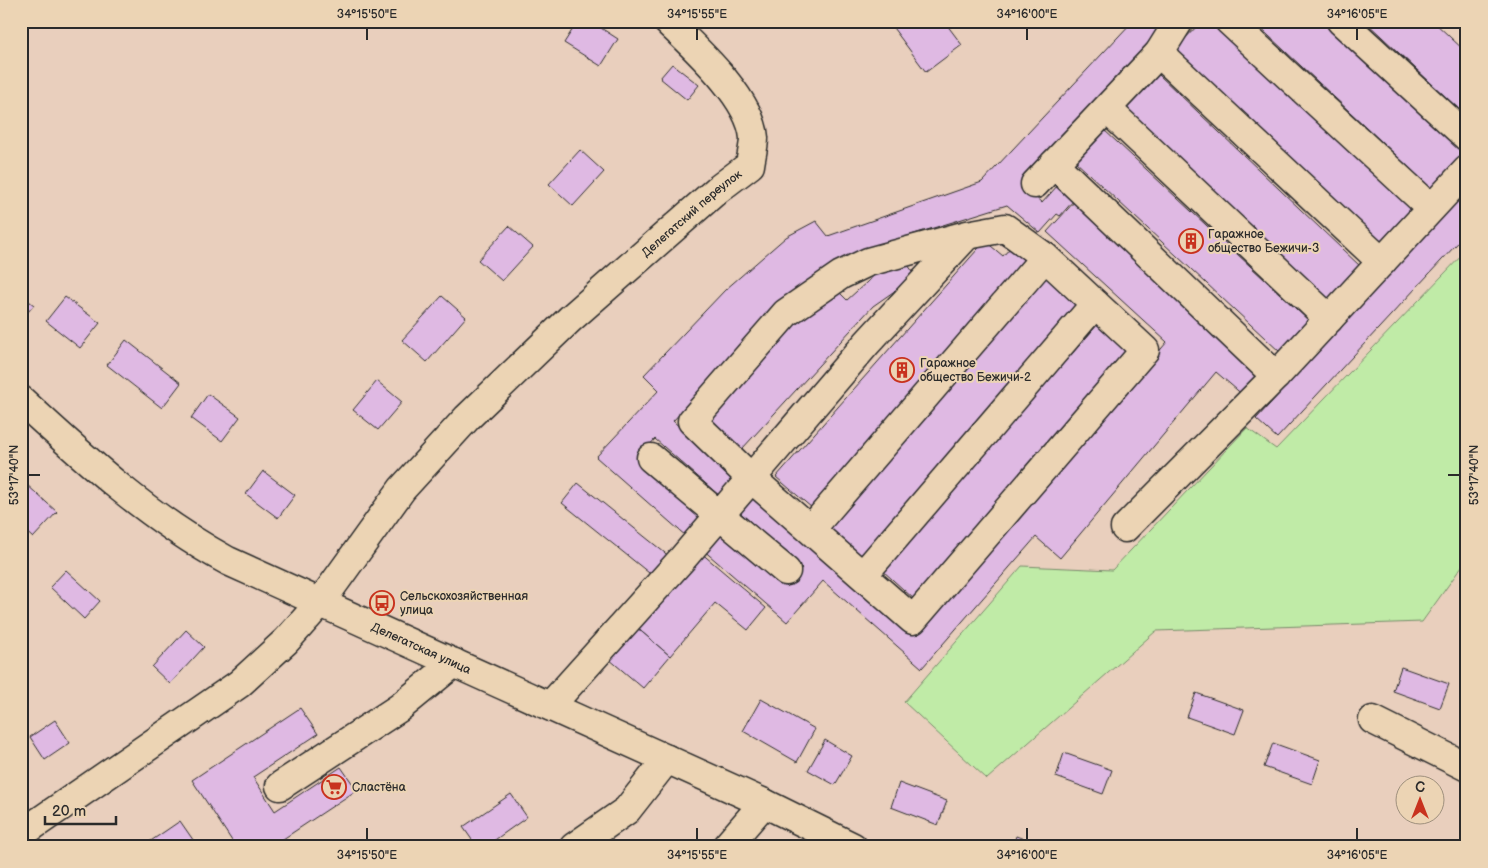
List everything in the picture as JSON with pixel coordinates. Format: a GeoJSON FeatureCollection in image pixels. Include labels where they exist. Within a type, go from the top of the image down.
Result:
{"type":"FeatureCollection","features":[{"type":"Feature","properties":{"kind":"street","name":"Делегатский переулок"},"geometry":{"type":"LineString","coordinates":[[320,602],[402,489],[467,418],[570,319],[717,190],[750,165],[754,138],[746,111],[728,84],[667,21]]}},
{"type":"Feature","properties":{"kind":"street"},"geometry":{"type":"LineString","coordinates":[[1035,184],[1159,53],[1179,21]]}},
{"type":"Feature","properties":{"kind":"street"},"geometry":{"type":"LineString","coordinates":[[1229,21],[1431,208]]}},
{"type":"Feature","properties":{"kind":"street"},"geometry":{"type":"LineString","coordinates":[[1341,21],[1467,137]]}},
{"type":"Feature","properties":{"kind":"street"},"geometry":{"type":"LineString","coordinates":[[1159,53],[1382,262]]}},
{"type":"Feature","properties":{"kind":"street"},"geometry":{"type":"LineString","coordinates":[[1107,109],[1329,319]]}},
{"type":"Feature","properties":{"kind":"street"},"geometry":{"type":"LineString","coordinates":[[1054,164],[1276,376]]}},
{"type":"Feature","properties":{"kind":"street"},"geometry":{"type":"LineString","coordinates":[[1125,528],[1276,376],[1467,170]]}},
{"type":"Feature","properties":{"kind":"street"},"geometry":{"type":"LineString","coordinates":[[1005,228],[1045,257],[1145,350],[913,620],[751,478],[692,420],[786,313],[841,275],[868,262],[967,235],[1005,228]]}},
{"type":"Feature","properties":{"kind":"street"},"geometry":{"type":"LineString","coordinates":[[550,706],[720,514],[867,343],[967,235]]}},
{"type":"Feature","properties":{"kind":"street"},"geometry":{"type":"LineString","coordinates":[[811,529],[1045,257]]}},
{"type":"Feature","properties":{"kind":"street"},"geometry":{"type":"LineString","coordinates":[[863,575],[1095,304]]}},
{"type":"Feature","properties":{"kind":"street","name":"Делегатская улица"},"geometry":{"type":"LineString","coordinates":[[21,400],[137,503],[188,539],[228,561],[764,803],[852,847]]}},
{"type":"Feature","properties":{"kind":"street"},"geometry":{"type":"LineString","coordinates":[[651,458],[786,571]]}},
{"type":"Feature","properties":{"kind":"street"},"geometry":{"type":"LineString","coordinates":[[21,834],[239,684],[286,641],[320,602]]}},
{"type":"Feature","properties":{"kind":"street"},"geometry":{"type":"LineString","coordinates":[[280,786],[399,708],[454,663]]}},
{"type":"Feature","properties":{"kind":"street"},"geometry":{"type":"LineString","coordinates":[[1373,720],[1467,767]]}},
{"type":"Feature","properties":{"kind":"street"},"geometry":{"type":"LineString","coordinates":[[574,847],[628,810],[667,759]]}},
{"type":"Feature","properties":{"kind":"street"},"geometry":{"type":"LineString","coordinates":[[726,847],[764,803]]}},
{"type":"Feature","properties":{"kind":"green space"},"geometry":{"type":"Polygon","coordinates":[[[1467,250],[1467,559],[1422,622],[1156,631],[987,779],[904,702],[1022,566],[1112,570],[1247,428],[1276,449],[1467,250]]]}},
{"type":"Feature","properties":{"kind":"building"},"geometry":{"type":"Polygon","coordinates":[[[578,21],[590,21],[618,39],[601,66],[564,43],[578,21]]]}},
{"type":"Feature","properties":{"kind":"building"},"geometry":{"type":"Polygon","coordinates":[[[888,21],[944,21],[962,45],[926,72],[888,21]]]}},
{"type":"Feature","properties":{"kind":"building"},"geometry":{"type":"Polygon","coordinates":[[[1133,21],[1168,21],[1021,184],[1042,203],[1058,185],[1074,200],[1060,216],[1057,214],[1040,233],[1007,205],[895,240],[835,264],[777,306],[673,421],[738,480],[722,498],[655,439],[637,459],[704,519],[687,537],[596,457],[659,390],[644,375],[725,290],[786,237],[816,221],[828,236],[982,182],[1133,21]]]}},
{"type":"Feature","properties":{"kind":"building"},"geometry":{"type":"Polygon","coordinates":[[[1202,21],[1213,21],[1415,212],[1383,246],[1175,49],[1202,21]]]}},
{"type":"Feature","properties":{"kind":"building"},"geometry":{"type":"Polygon","coordinates":[[[1253,21],[1322,21],[1463,153],[1432,189],[1253,21]]]}},
{"type":"Feature","properties":{"kind":"building"},"geometry":{"type":"Polygon","coordinates":[[[1365,21],[1433,21],[1467,53],[1467,117],[1365,21]]]}},
{"type":"Feature","properties":{"kind":"building"},"geometry":{"type":"Polygon","coordinates":[[[672,64],[699,85],[687,100],[660,78],[672,64]]]}},
{"type":"Feature","properties":{"kind":"building"},"geometry":{"type":"Polygon","coordinates":[[[1158,74],[1361,267],[1328,300],[1126,108],[1158,74]]]}},
{"type":"Feature","properties":{"kind":"building","name":"Гаражное общество Бежичи-3"},"geometry":{"type":"Polygon","coordinates":[[[1103,129],[1309,321],[1280,352],[1074,160],[1103,129]]]}},
{"type":"Feature","properties":{"kind":"building"},"geometry":{"type":"Polygon","coordinates":[[[580,150],[604,172],[573,206],[549,184],[580,150]]]}},
{"type":"Feature","properties":{"kind":"building"},"geometry":{"type":"Polygon","coordinates":[[[1467,191],[1467,233],[1277,438],[1256,419],[1467,191]]]}},
{"type":"Feature","properties":{"kind":"building"},"geometry":{"type":"Polygon","coordinates":[[[1076,200],[1260,378],[1244,396],[1216,372],[1060,558],[1036,537],[922,668],[823,581],[787,622],[702,549],[719,530],[786,587],[802,568],[734,507],[749,490],[918,635],[1167,342],[1047,232],[1076,200]]]}},
{"type":"Feature","properties":{"kind":"building"},"geometry":{"type":"Polygon","coordinates":[[[509,226],[533,247],[502,281],[478,260],[509,226]]]}},
{"type":"Feature","properties":{"kind":"building","name":"Гаражное общество Бежичи-2"},"geometry":{"type":"Polygon","coordinates":[[[985,241],[1003,256],[1010,248],[1027,263],[812,508],[776,477],[985,241]]]}},
{"type":"Feature","properties":{"kind":"building"},"geometry":{"type":"Polygon","coordinates":[[[905,261],[916,276],[873,306],[742,449],[708,418],[796,317],[838,291],[847,300],[877,273],[905,261]]]}},
{"type":"Feature","properties":{"kind":"building"},"geometry":{"type":"Polygon","coordinates":[[[1045,276],[1081,307],[864,559],[828,528],[1045,276]]]}},
{"type":"Feature","properties":{"kind":"building"},"geometry":{"type":"Polygon","coordinates":[[[21,295],[34,305],[21,320],[21,295]]]}},
{"type":"Feature","properties":{"kind":"building"},"geometry":{"type":"Polygon","coordinates":[[[442,296],[466,317],[427,362],[402,340],[442,296]]]}},
{"type":"Feature","properties":{"kind":"building"},"geometry":{"type":"Polygon","coordinates":[[[65,297],[100,323],[80,348],[46,321],[65,297]]]}},
{"type":"Feature","properties":{"kind":"building"},"geometry":{"type":"Polygon","coordinates":[[[1099,323],[1132,352],[915,600],[882,570],[1099,323]]]}},
{"type":"Feature","properties":{"kind":"building"},"geometry":{"type":"Polygon","coordinates":[[[126,340],[181,383],[162,408],[107,365],[126,340]]]}},
{"type":"Feature","properties":{"kind":"building"},"geometry":{"type":"Polygon","coordinates":[[[377,381],[402,402],[378,430],[353,410],[377,381]]]}},
{"type":"Feature","properties":{"kind":"building"},"geometry":{"type":"Polygon","coordinates":[[[208,394],[240,417],[222,441],[191,418],[208,394]]]}},
{"type":"Feature","properties":{"kind":"building"},"geometry":{"type":"Polygon","coordinates":[[[263,471],[295,495],[278,518],[246,494],[263,471]]]}},
{"type":"Feature","properties":{"kind":"building"},"geometry":{"type":"Polygon","coordinates":[[[578,483],[670,557],[654,577],[562,503],[578,483]]]}},
{"type":"Feature","properties":{"kind":"building"},"geometry":{"type":"Polygon","coordinates":[[[26,484],[57,512],[33,538],[21,527],[21,488],[26,484]]]}},
{"type":"Feature","properties":{"kind":"building"},"geometry":{"type":"Polygon","coordinates":[[[700,552],[766,608],[748,630],[715,603],[670,656],[636,627],[700,552]]]}},
{"type":"Feature","properties":{"kind":"building"},"geometry":{"type":"Polygon","coordinates":[[[66,570],[100,601],[84,619],[50,587],[66,570]]]}},
{"type":"Feature","properties":{"kind":"building"},"geometry":{"type":"Polygon","coordinates":[[[636,627],[670,656],[643,688],[609,659],[636,627]]]}},
{"type":"Feature","properties":{"kind":"building"},"geometry":{"type":"Polygon","coordinates":[[[186,630],[204,647],[170,684],[152,667],[186,630]]]}},
{"type":"Feature","properties":{"kind":"building"},"geometry":{"type":"Polygon","coordinates":[[[1401,667],[1449,684],[1440,708],[1393,691],[1401,667]]]}},
{"type":"Feature","properties":{"kind":"building"},"geometry":{"type":"Polygon","coordinates":[[[1196,693],[1244,710],[1235,734],[1187,717],[1196,693]]]}},
{"type":"Feature","properties":{"kind":"building"},"geometry":{"type":"Polygon","coordinates":[[[761,699],[815,729],[797,762],[743,731],[761,699]]]}},
{"type":"Feature","properties":{"kind":"building"},"geometry":{"type":"Polygon","coordinates":[[[300,708],[318,734],[253,777],[275,811],[341,767],[357,790],[271,847],[236,847],[192,780],[300,708]]]}},
{"type":"Feature","properties":{"kind":"building"},"geometry":{"type":"Polygon","coordinates":[[[55,720],[70,743],[45,760],[30,737],[55,720]]]}},
{"type":"Feature","properties":{"kind":"building"},"geometry":{"type":"Polygon","coordinates":[[[825,740],[852,756],[835,785],[808,770],[825,740]]]}},
{"type":"Feature","properties":{"kind":"building"},"geometry":{"type":"Polygon","coordinates":[[[1273,743],[1320,760],[1312,784],[1264,767],[1273,743]]]}},
{"type":"Feature","properties":{"kind":"building"},"geometry":{"type":"Polygon","coordinates":[[[1064,753],[1112,770],[1103,794],[1056,777],[1064,753]]]}},
{"type":"Feature","properties":{"kind":"building"},"geometry":{"type":"Polygon","coordinates":[[[899,783],[947,801],[938,825],[891,807],[899,783]]]}},
{"type":"Feature","properties":{"kind":"building"},"geometry":{"type":"Polygon","coordinates":[[[511,794],[527,817],[485,847],[477,847],[463,827],[511,794]]]}},
{"type":"Feature","properties":{"kind":"building"},"geometry":{"type":"Polygon","coordinates":[[[180,821],[198,847],[142,847],[180,821]]]}},
{"type":"Feature","properties":{"kind":"building"},"geometry":{"type":"Polygon","coordinates":[[[1016,836],[1045,847],[1012,847],[1016,836]]]}},
{"type":"Feature","properties":{"kind":"place","name":"Гаражное общество Бежичи-3"},"geometry":{"type":"Point","coordinates":[1191,241]}},
{"type":"Feature","properties":{"kind":"place","name":"Гаражное общество Бежичи-2"},"geometry":{"type":"Point","coordinates":[902,370]}},
{"type":"Feature","properties":{"kind":"place","name":"Сельскохозяйственная улица"},"geometry":{"type":"Point","coordinates":[382,603]}},
{"type":"Feature","properties":{"kind":"place","name":"Сластёна"},"geometry":{"type":"Point","coordinates":[334,787]}}]}
